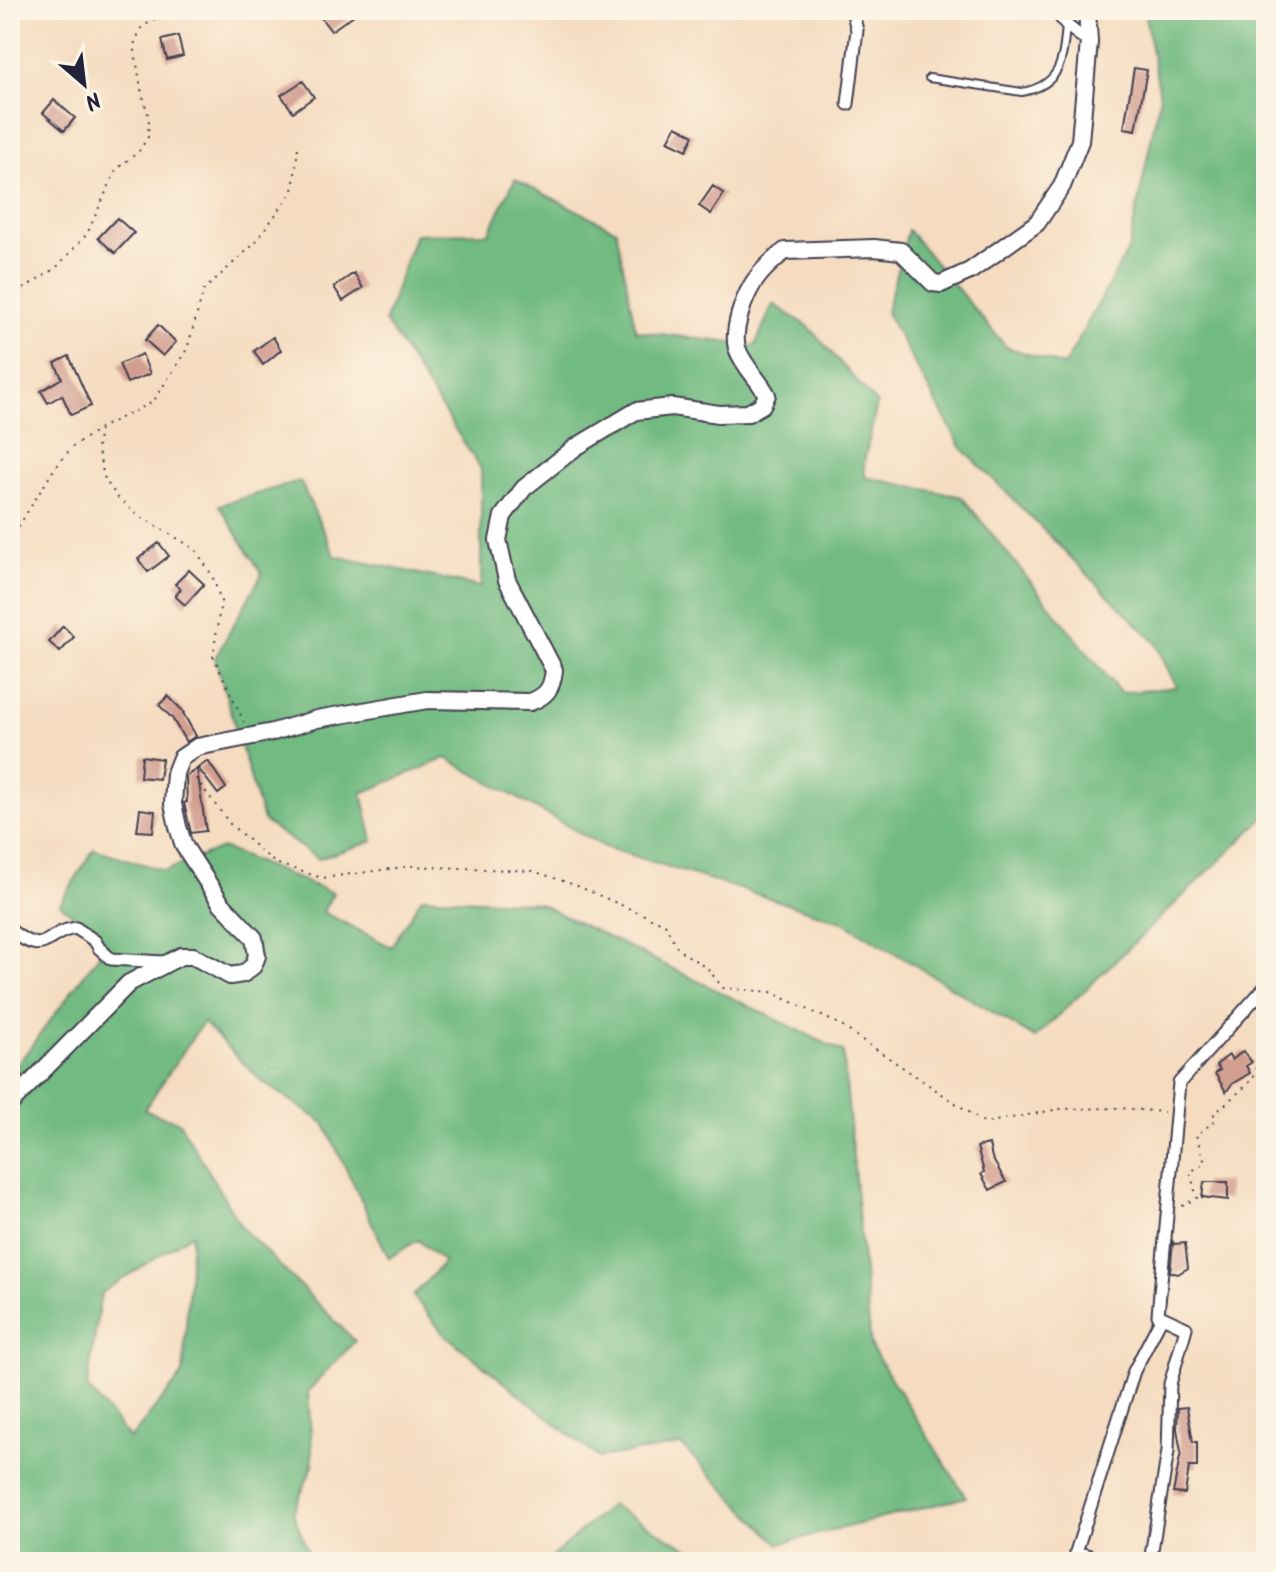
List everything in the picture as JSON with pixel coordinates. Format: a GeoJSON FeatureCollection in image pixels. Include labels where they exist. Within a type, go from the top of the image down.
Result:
{"type":"FeatureCollection","features":[{"type":"Feature","properties":{"kind":"main road"},"geometry":{"type":"LineString","coordinates":[[10,1104],[129,983],[181,956],[193,956],[230,976],[243,974],[253,966],[257,956],[254,938],[221,903],[184,846],[173,804],[175,773],[181,758],[197,747],[317,719],[427,700],[530,702],[542,698],[552,684],[554,670],[507,580],[498,540],[503,516],[524,488],[576,447],[636,411],[672,407],[719,414],[748,413],[762,405],[767,395],[743,361],[736,344],[737,322],[753,283],[785,251],[874,248],[901,251],[933,283],[941,284],[970,271],[1037,223],[1062,186],[1080,141],[1089,42],[1087,10]]}},
{"type":"Feature","properties":{"kind":"street"},"geometry":{"type":"LineString","coordinates":[[848,104],[857,30],[852,10]]}},
{"type":"Feature","properties":{"kind":"street"},"geometry":{"type":"LineString","coordinates":[[1057,10],[1066,25],[1089,42]]}},
{"type":"Feature","properties":{"kind":"street"},"geometry":{"type":"LineString","coordinates":[[10,930],[33,944],[41,944],[76,928],[95,941],[111,959],[169,962]]}},
{"type":"Feature","properties":{"kind":"street"},"geometry":{"type":"LineString","coordinates":[[1150,1562],[1168,1451],[1170,1384],[1186,1328],[1158,1315],[1179,1083],[1266,986]]}},
{"type":"Feature","properties":{"kind":"street"},"geometry":{"type":"LineString","coordinates":[[1088,1562],[1090,1556],[1076,1552],[1134,1371],[1162,1317]]}},
{"type":"Feature","properties":{"kind":"lane"},"geometry":{"type":"LineString","coordinates":[[929,78],[1022,92],[1034,90],[1051,80],[1063,57],[1066,25]]}},
{"type":"Feature","properties":{"kind":"path"},"geometry":{"type":"LineString","coordinates":[[10,297],[55,269],[87,234],[116,170],[139,151],[148,137],[149,118],[134,45],[141,28],[156,18],[201,10]]}},
{"type":"Feature","properties":{"kind":"path"},"geometry":{"type":"LineString","coordinates":[[10,540],[53,471],[72,447],[100,428],[153,402],[187,349],[204,290],[254,244],[293,191],[298,147]]}},
{"type":"Feature","properties":{"kind":"path"},"geometry":{"type":"LineString","coordinates":[[100,428],[97,448],[105,480],[119,499],[135,513],[195,549],[212,575],[221,601],[213,656],[250,736]]}},
{"type":"Feature","properties":{"kind":"path"},"geometry":{"type":"LineString","coordinates":[[181,758],[230,824],[275,863],[322,878],[412,866],[533,871],[575,885],[665,924],[678,949],[708,969],[723,988],[771,992],[837,1023],[985,1123],[1059,1109],[1119,1108],[1176,1113]]}},
{"type":"Feature","properties":{"kind":"path"},"geometry":{"type":"LineString","coordinates":[[1167,1215],[1197,1198],[1190,1172],[1205,1163],[1196,1135],[1215,1121],[1214,1114],[1255,1074],[1259,1044],[1266,1032]]}},
{"type":"Feature","properties":{"kind":"green space"},"geometry":{"type":"Polygon","coordinates":[[[1144,10],[1255,10],[1266,36],[1266,816],[1035,1038],[842,921],[605,847],[446,758],[362,793],[373,841],[318,859],[263,821],[215,658],[262,574],[219,505],[300,481],[335,556],[481,587],[481,469],[385,321],[415,234],[489,233],[515,179],[616,230],[636,331],[755,346],[773,304],[808,326],[877,404],[864,462],[865,477],[962,497],[1120,693],[1176,687],[1155,642],[961,447],[886,312],[908,230],[1006,347],[1064,366],[1129,248],[1160,96],[1144,10]]]}},
{"type":"Feature","properties":{"kind":"green space"},"geometry":{"type":"Polygon","coordinates":[[[222,848],[333,893],[323,912],[391,947],[422,897],[538,903],[843,1052],[871,1347],[966,1497],[779,1544],[681,1445],[599,1458],[444,1334],[413,1296],[444,1262],[418,1240],[389,1258],[324,1123],[260,1080],[203,1022],[144,1110],[179,1122],[242,1228],[355,1341],[308,1391],[313,1465],[293,1513],[312,1562],[10,1562],[12,1072],[107,944],[60,904],[94,849],[165,871],[222,848]],[[192,1234],[101,1293],[87,1387],[130,1439],[183,1374],[192,1234]]]}},
{"type":"Feature","properties":{"kind":"green space"},"geometry":{"type":"Polygon","coordinates":[[[611,1505],[712,1562],[546,1562],[611,1505]]]}},
{"type":"Feature","properties":{"kind":"building"},"geometry":{"type":"Polygon","coordinates":[[[315,10],[361,10],[331,31],[315,10]]]}},
{"type":"Feature","properties":{"kind":"building"},"geometry":{"type":"Polygon","coordinates":[[[178,36],[183,56],[167,60],[162,40],[178,36]]]}},
{"type":"Feature","properties":{"kind":"building"},"geometry":{"type":"Polygon","coordinates":[[[1134,68],[1147,70],[1136,130],[1124,128],[1134,68]]]}},
{"type":"Feature","properties":{"kind":"building"},"geometry":{"type":"Polygon","coordinates":[[[303,81],[314,97],[293,112],[281,95],[303,81]]]}},
{"type":"Feature","properties":{"kind":"building"},"geometry":{"type":"Polygon","coordinates":[[[54,100],[75,118],[64,131],[43,113],[54,100]]]}},
{"type":"Feature","properties":{"kind":"building"},"geometry":{"type":"Polygon","coordinates":[[[676,126],[694,135],[687,150],[668,141],[676,126]]]}},
{"type":"Feature","properties":{"kind":"building"},"geometry":{"type":"Polygon","coordinates":[[[713,186],[724,194],[711,214],[699,206],[713,186]]]}},
{"type":"Feature","properties":{"kind":"building"},"geometry":{"type":"Polygon","coordinates":[[[117,218],[134,233],[115,253],[98,238],[117,218]]]}},
{"type":"Feature","properties":{"kind":"building"},"geometry":{"type":"Polygon","coordinates":[[[354,273],[363,288],[343,301],[334,287],[354,273]]]}},
{"type":"Feature","properties":{"kind":"building"},"geometry":{"type":"Polygon","coordinates":[[[158,325],[176,342],[163,356],[145,340],[158,325]]]}},
{"type":"Feature","properties":{"kind":"building"},"geometry":{"type":"Polygon","coordinates":[[[273,337],[281,350],[263,365],[254,351],[273,337]]]}},
{"type":"Feature","properties":{"kind":"building"},"geometry":{"type":"Polygon","coordinates":[[[142,354],[150,374],[127,383],[119,364],[142,354]]]}},
{"type":"Feature","properties":{"kind":"building"},"geometry":{"type":"Polygon","coordinates":[[[69,356],[91,406],[71,415],[62,395],[48,403],[41,391],[62,378],[55,363],[69,356]]]}},
{"type":"Feature","properties":{"kind":"building"},"geometry":{"type":"Polygon","coordinates":[[[159,543],[169,556],[148,572],[138,559],[159,543]]]}},
{"type":"Feature","properties":{"kind":"building"},"geometry":{"type":"Polygon","coordinates":[[[189,570],[204,584],[185,605],[175,596],[181,589],[175,584],[189,570]]]}},
{"type":"Feature","properties":{"kind":"building"},"geometry":{"type":"Polygon","coordinates":[[[63,626],[74,637],[60,652],[49,642],[63,626]]]}},
{"type":"Feature","properties":{"kind":"building"},"geometry":{"type":"Polygon","coordinates":[[[168,696],[184,712],[196,736],[186,742],[172,718],[159,705],[168,696]]]}},
{"type":"Feature","properties":{"kind":"building"},"geometry":{"type":"Polygon","coordinates":[[[142,756],[162,759],[159,779],[140,777],[142,756]]]}},
{"type":"Feature","properties":{"kind":"building"},"geometry":{"type":"Polygon","coordinates":[[[208,761],[226,788],[218,794],[198,768],[208,761]]]}},
{"type":"Feature","properties":{"kind":"building"},"geometry":{"type":"Polygon","coordinates":[[[197,769],[206,831],[191,833],[184,803],[187,802],[186,776],[197,769]]]}},
{"type":"Feature","properties":{"kind":"building"},"geometry":{"type":"Polygon","coordinates":[[[140,809],[155,811],[153,832],[137,831],[140,809]]]}},
{"type":"Feature","properties":{"kind":"building"},"geometry":{"type":"Polygon","coordinates":[[[1243,1051],[1252,1062],[1246,1066],[1250,1073],[1232,1084],[1226,1092],[1215,1073],[1220,1070],[1216,1065],[1229,1055],[1232,1060],[1243,1051]]]}},
{"type":"Feature","properties":{"kind":"building"},"geometry":{"type":"Polygon","coordinates":[[[989,1144],[992,1158],[1006,1182],[990,1190],[981,1174],[984,1172],[977,1147],[989,1144]]]}},
{"type":"Feature","properties":{"kind":"building"},"geometry":{"type":"Polygon","coordinates":[[[1204,1182],[1228,1182],[1228,1200],[1202,1197],[1204,1182]]]}},
{"type":"Feature","properties":{"kind":"building"},"geometry":{"type":"Polygon","coordinates":[[[1173,1242],[1185,1243],[1188,1268],[1178,1274],[1170,1272],[1173,1242]]]}},
{"type":"Feature","properties":{"kind":"building"},"geometry":{"type":"Polygon","coordinates":[[[1187,1407],[1193,1442],[1197,1442],[1197,1467],[1189,1467],[1185,1494],[1173,1493],[1181,1452],[1177,1429],[1178,1408],[1187,1407]]]}}]}
